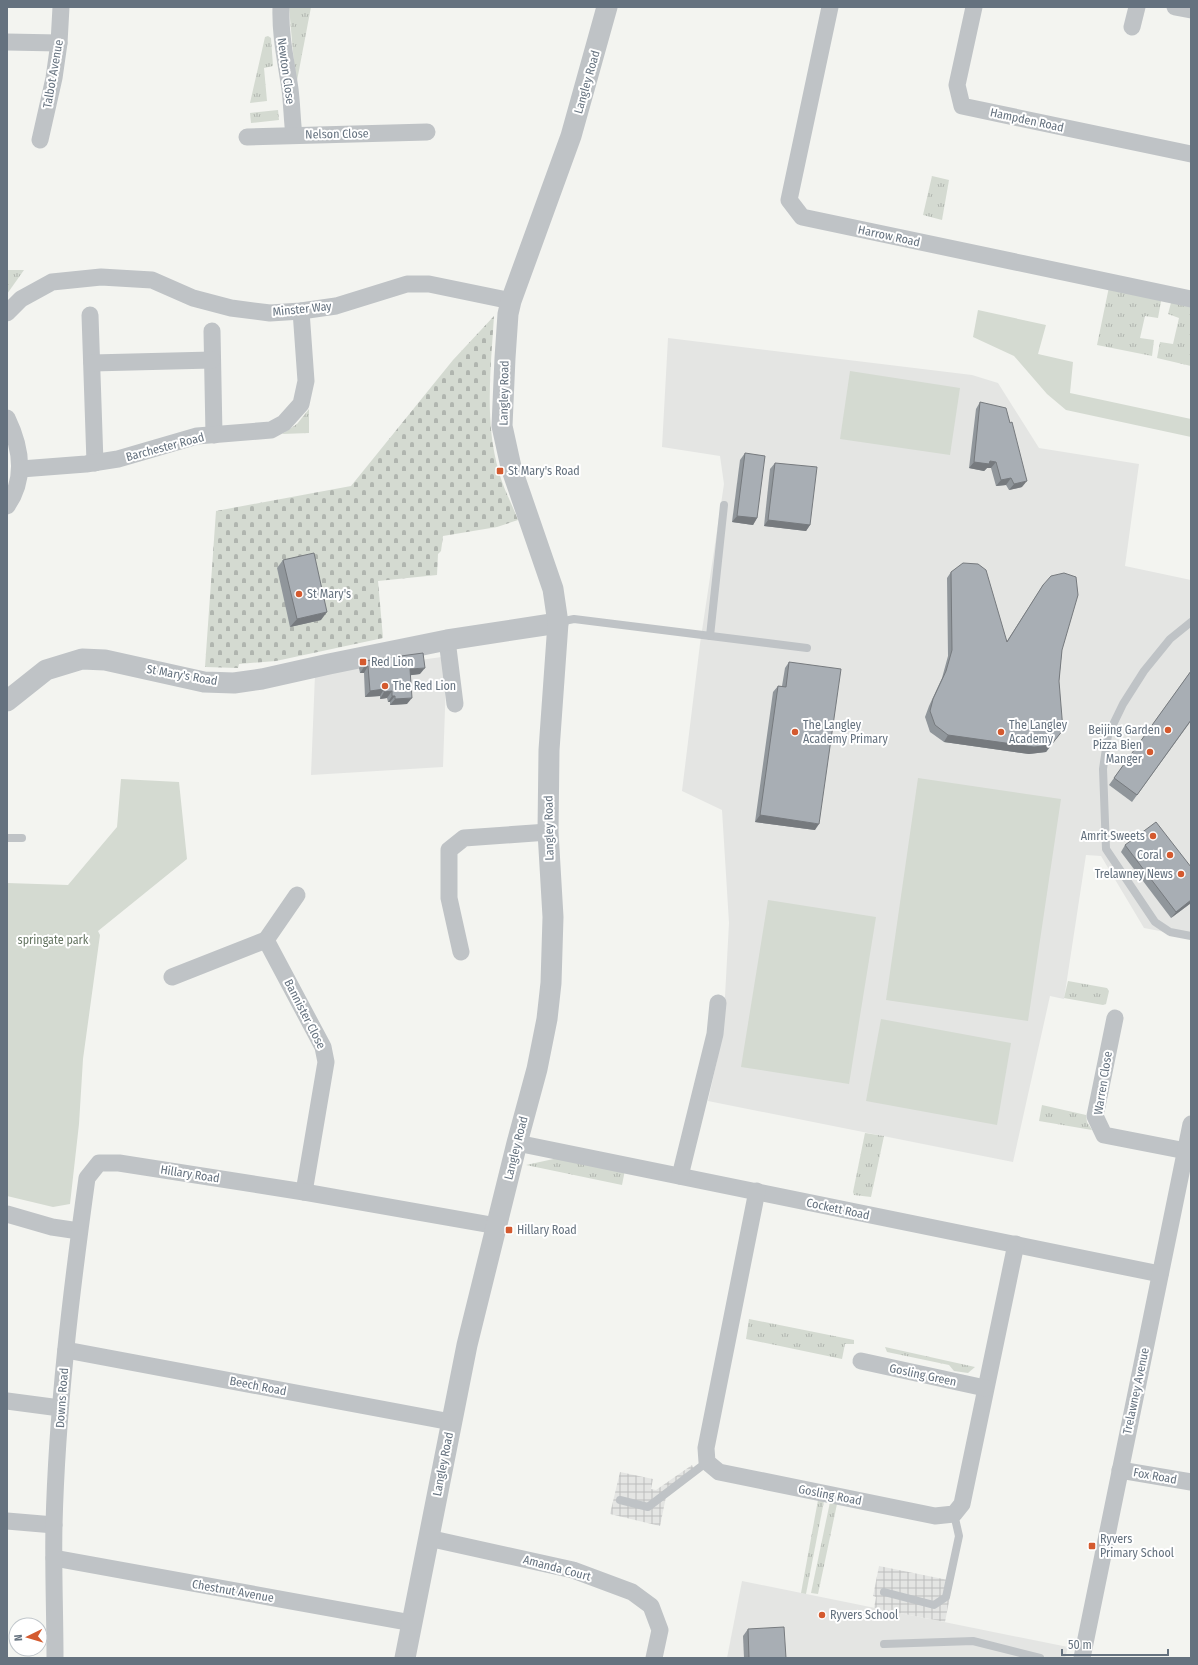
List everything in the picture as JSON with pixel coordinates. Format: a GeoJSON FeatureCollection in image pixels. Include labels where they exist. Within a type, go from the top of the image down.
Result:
{"type":"FeatureCollection","features":[{"type":"Feature","properties":{"kind":"street","name":"Talbot Avenue"},"geometry":{"type":"LineString","coordinates":[[40,140],[54,78],[59,43],[61,7]]}},
{"type":"Feature","properties":{"kind":"street","name":"Newton Close"},"geometry":{"type":"LineString","coordinates":[[281,7],[280,25],[282,48],[290,89],[294,135]]}},
{"type":"Feature","properties":{"kind":"street","name":"Langley Road"},"geometry":{"type":"LineString","coordinates":[[405,1658],[467,1345],[537,1069],[552,984],[553,917],[548,832],[548,750],[558,623],[553,589],[511,467],[502,426],[504,366],[508,314],[511,301],[571,136],[608,7]]}},
{"type":"Feature","properties":{"kind":"street","name":"Harrow Road"},"geometry":{"type":"LineString","coordinates":[[830,7],[790,200],[802,217],[1191,299]]}},
{"type":"Feature","properties":{"kind":"street","name":"Hampden Road"},"geometry":{"type":"LineString","coordinates":[[974,7],[957,85],[962,106],[1191,154]]}},
{"type":"Feature","properties":{"kind":"street"},"geometry":{"type":"LineString","coordinates":[[1132,27],[1137,7]]}},
{"type":"Feature","properties":{"kind":"street"},"geometry":{"type":"LineString","coordinates":[[1175,7],[1191,10]]}},
{"type":"Feature","properties":{"kind":"street"},"geometry":{"type":"LineString","coordinates":[[7,42],[59,43]]}},
{"type":"Feature","properties":{"kind":"street","name":"Nelson Close"},"geometry":{"type":"LineString","coordinates":[[247,136],[427,132]]}},
{"type":"Feature","properties":{"kind":"street","name":"Minster Way"},"geometry":{"type":"LineString","coordinates":[[7,313],[21,299],[52,282],[101,277],[152,280],[193,298],[231,308],[270,313],[301,311],[336,306],[407,284],[429,284],[511,301]]}},
{"type":"Feature","properties":{"kind":"street","name":"Barchester Road"},"geometry":{"type":"LineString","coordinates":[[21,469],[95,463],[118,459],[198,436],[271,430],[284,423],[301,404],[306,381],[301,311]]}},
{"type":"Feature","properties":{"kind":"street"},"geometry":{"type":"LineString","coordinates":[[90,315],[95,463]]}},
{"type":"Feature","properties":{"kind":"street"},"geometry":{"type":"LineString","coordinates":[[212,331],[214,435]]}},
{"type":"Feature","properties":{"kind":"street"},"geometry":{"type":"LineString","coordinates":[[92,363],[212,360]]}},
{"type":"Feature","properties":{"kind":"street"},"geometry":{"type":"LineString","coordinates":[[7,418],[15,435],[21,469],[12,498],[7,506]]}},
{"type":"Feature","properties":{"kind":"street","name":"St Mary's Road"},"geometry":{"type":"LineString","coordinates":[[7,701],[46,670],[82,658],[105,660],[204,682],[234,682],[262,679],[447,640],[558,623]]}},
{"type":"Feature","properties":{"kind":"street"},"geometry":{"type":"LineString","coordinates":[[447,640],[455,704]]}},
{"type":"Feature","properties":{"kind":"street"},"geometry":{"type":"LineString","coordinates":[[461,952],[448,898],[449,850],[464,838],[548,832]]}},
{"type":"Feature","properties":{"kind":"street"},"geometry":{"type":"LineString","coordinates":[[172,977],[266,940],[297,895]]}},
{"type":"Feature","properties":{"kind":"street","name":"Bannister Close"},"geometry":{"type":"LineString","coordinates":[[266,940],[323,1047],[326,1062],[304,1192]]}},
{"type":"Feature","properties":{"kind":"street"},"geometry":{"type":"LineString","coordinates":[[680,1176],[715,1034],[718,1003]]}},
{"type":"Feature","properties":{"kind":"street","name":"Warren Close"},"geometry":{"type":"LineString","coordinates":[[1115,1018],[1095,1116],[1104,1135],[1186,1151]]}},
{"type":"Feature","properties":{"kind":"street","name":"Trelawney Avenue"},"geometry":{"type":"LineString","coordinates":[[1082,1658],[1191,1124]]}},
{"type":"Feature","properties":{"kind":"street","name":"Cockett Road"},"geometry":{"type":"LineString","coordinates":[[517,1143],[1160,1274]]}},
{"type":"Feature","properties":{"kind":"street","name":"Downs Road"},"geometry":{"type":"LineString","coordinates":[[55,1658],[54,1525],[60,1408],[80,1231],[87,1178],[99,1163],[119,1163]]}},
{"type":"Feature","properties":{"kind":"street","name":"Hillary Road"},"geometry":{"type":"LineString","coordinates":[[119,1163],[304,1192],[497,1226]]}},
{"type":"Feature","properties":{"kind":"street"},"geometry":{"type":"LineString","coordinates":[[707,1462],[706,1448],[757,1191]]}},
{"type":"Feature","properties":{"kind":"street"},"geometry":{"type":"LineString","coordinates":[[7,1214],[52,1227],[80,1231]]}},
{"type":"Feature","properties":{"kind":"street"},"geometry":{"type":"LineString","coordinates":[[954,1514],[962,1504],[1016,1244]]}},
{"type":"Feature","properties":{"kind":"street","name":"Beech Road"},"geometry":{"type":"LineString","coordinates":[[66,1350],[451,1422]]}},
{"type":"Feature","properties":{"kind":"street","name":"Gosling Green"},"geometry":{"type":"LineString","coordinates":[[861,1362],[985,1388]]}},
{"type":"Feature","properties":{"kind":"street"},"geometry":{"type":"LineString","coordinates":[[7,1401],[60,1408]]}},
{"type":"Feature","properties":{"kind":"street","name":"Gosling Road"},"geometry":{"type":"LineString","coordinates":[[707,1462],[719,1472],[935,1516],[954,1514]]}},
{"type":"Feature","properties":{"kind":"street","name":"Fox Road"},"geometry":{"type":"LineString","coordinates":[[1120,1470],[1191,1482]]}},
{"type":"Feature","properties":{"kind":"street"},"geometry":{"type":"LineString","coordinates":[[7,1522],[54,1525]]}},
{"type":"Feature","properties":{"kind":"street","name":"Amanda Court"},"geometry":{"type":"LineString","coordinates":[[428,1538],[572,1570],[632,1592],[651,1606],[660,1630],[654,1658]]}},
{"type":"Feature","properties":{"kind":"street","name":"Chestnut Avenue"},"geometry":{"type":"LineString","coordinates":[[54,1558],[412,1623]]}},
{"type":"Feature","properties":{"kind":"lane"},"geometry":{"type":"LineString","coordinates":[[710,636],[724,505]]}},
{"type":"Feature","properties":{"kind":"lane"},"geometry":{"type":"LineString","coordinates":[[558,623],[574,619],[807,648]]}},
{"type":"Feature","properties":{"kind":"lane"},"geometry":{"type":"LineString","coordinates":[[1191,622],[1170,639],[1144,671],[1124,704],[1108,735],[1103,769],[1106,849],[1154,922],[1170,932],[1191,936]]}},
{"type":"Feature","properties":{"kind":"lane"},"geometry":{"type":"LineString","coordinates":[[7,838],[22,838]]}},
{"type":"Feature","properties":{"kind":"lane"},"geometry":{"type":"LineString","coordinates":[[620,1500],[648,1507],[707,1462]]}},
{"type":"Feature","properties":{"kind":"lane"},"geometry":{"type":"LineString","coordinates":[[884,1592],[934,1605],[946,1597],[959,1536],[954,1514]]}},
{"type":"Feature","properties":{"kind":"lane"},"geometry":{"type":"LineString","coordinates":[[884,1644],[973,1642],[1040,1658]]}},
{"type":"Feature","properties":{"kind":"shaded area","name":"The Langley Academy"},"geometry":{"type":"Polygon","coordinates":[[[668,338],[972,375],[998,383],[1039,448],[1139,464],[1125,566],[1191,580],[1191,937],[1144,928],[1101,856],[1086,855],[1064,999],[1050,996],[1013,1162],[708,1101],[723,1033],[729,923],[722,810],[682,791],[700,644],[724,484],[720,456],[662,447],[668,338]]]}},
{"type":"Feature","properties":{"kind":"shaded area"},"geometry":{"type":"Polygon","coordinates":[[[442,657],[446,680],[443,767],[311,775],[315,674],[442,657]]]}},
{"type":"Feature","properties":{"kind":"shaded area"},"geometry":{"type":"Polygon","coordinates":[[[692,1465],[695,1473],[667,1492],[660,1526],[610,1514],[620,1472],[653,1479],[651,1489],[656,1490],[692,1465]]]}},
{"type":"Feature","properties":{"kind":"shaded area"},"geometry":{"type":"Polygon","coordinates":[[[879,1566],[953,1581],[945,1622],[874,1608],[876,1597],[873,1596],[879,1566]]]}},
{"type":"Feature","properties":{"kind":"shaded area","name":"Ryvers School"},"geometry":{"type":"Polygon","coordinates":[[[742,1581],[1068,1647],[1065,1658],[727,1658],[742,1581]]]}},
{"type":"Feature","properties":{"kind":"green space"},"geometry":{"type":"Polygon","coordinates":[[[289,7],[311,7],[296,86],[289,7]]]}},
{"type":"Feature","properties":{"kind":"green space"},"geometry":{"type":"Polygon","coordinates":[[[268,36],[271,38],[273,66],[264,68],[267,101],[250,103],[265,37],[268,36]]]}},
{"type":"Feature","properties":{"kind":"green space"},"geometry":{"type":"Polygon","coordinates":[[[278,110],[279,120],[251,123],[250,113],[278,110]]]}},
{"type":"Feature","properties":{"kind":"green space"},"geometry":{"type":"Polygon","coordinates":[[[932,176],[949,180],[942,220],[923,215],[932,176]]]}},
{"type":"Feature","properties":{"kind":"green space"},"geometry":{"type":"Polygon","coordinates":[[[7,270],[24,270],[7,294],[7,270]]]}},
{"type":"Feature","properties":{"kind":"green space"},"geometry":{"type":"Polygon","coordinates":[[[1109,287],[1162,296],[1158,318],[1145,316],[1140,338],[1154,340],[1152,356],[1097,345],[1109,287]]]}},
{"type":"Feature","properties":{"kind":"green space"},"geometry":{"type":"Polygon","coordinates":[[[1172,299],[1191,304],[1191,366],[1157,358],[1160,342],[1173,344],[1179,318],[1168,314],[1172,299]]]}},
{"type":"Feature","properties":{"kind":"green space"},"geometry":{"type":"Polygon","coordinates":[[[978,310],[1046,325],[1038,354],[1073,362],[1070,393],[1191,419],[1191,437],[1066,410],[1047,394],[1014,356],[973,337],[978,310]]]}},
{"type":"Feature","properties":{"kind":"green space"},"geometry":{"type":"Polygon","coordinates":[[[494,316],[490,374],[491,433],[494,453],[501,478],[518,520],[497,527],[443,536],[441,551],[438,554],[437,575],[378,581],[383,638],[276,661],[239,664],[238,668],[205,667],[216,511],[351,486],[453,360],[494,316]]]}},
{"type":"Feature","properties":{"kind":"green space"},"geometry":{"type":"Polygon","coordinates":[[[850,371],[960,388],[950,455],[840,439],[850,371]]]}},
{"type":"Feature","properties":{"kind":"green space"},"geometry":{"type":"Polygon","coordinates":[[[309,409],[309,433],[282,434],[297,424],[309,409]]]}},
{"type":"Feature","properties":{"kind":"green space"},"geometry":{"type":"Polygon","coordinates":[[[918,778],[1061,799],[1028,1021],[886,1000],[918,778]]]}},
{"type":"Feature","properties":{"kind":"green space","name":"springate park"},"geometry":{"type":"Polygon","coordinates":[[[121,779],[179,782],[187,859],[98,931],[100,935],[83,1059],[79,1124],[70,1204],[53,1207],[7,1196],[7,883],[68,885],[117,827],[121,779]]]}},
{"type":"Feature","properties":{"kind":"green space"},"geometry":{"type":"Polygon","coordinates":[[[768,900],[876,917],[849,1084],[741,1067],[768,900]]]}},
{"type":"Feature","properties":{"kind":"green space"},"geometry":{"type":"Polygon","coordinates":[[[1068,981],[1107,988],[1109,991],[1106,1004],[1103,1005],[1064,998],[1068,981]]]}},
{"type":"Feature","properties":{"kind":"green space"},"geometry":{"type":"Polygon","coordinates":[[[881,1019],[1011,1043],[997,1125],[866,1101],[881,1019]]]}},
{"type":"Feature","properties":{"kind":"green space"},"geometry":{"type":"Polygon","coordinates":[[[1042,1105],[1086,1115],[1087,1122],[1092,1130],[1039,1121],[1042,1105]]]}},
{"type":"Feature","properties":{"kind":"green space"},"geometry":{"type":"Polygon","coordinates":[[[865,1133],[884,1136],[871,1197],[854,1195],[853,1192],[865,1133]]]}},
{"type":"Feature","properties":{"kind":"green space"},"geometry":{"type":"Polygon","coordinates":[[[558,1158],[625,1170],[622,1185],[526,1165],[558,1158]]]}},
{"type":"Feature","properties":{"kind":"green space"},"geometry":{"type":"Polygon","coordinates":[[[749,1319],[854,1340],[854,1344],[845,1344],[842,1359],[746,1339],[749,1319]]]}},
{"type":"Feature","properties":{"kind":"green space"},"geometry":{"type":"Polygon","coordinates":[[[885,1347],[975,1367],[968,1373],[954,1371],[949,1365],[887,1352],[885,1347]]]}},
{"type":"Feature","properties":{"kind":"green space"},"geometry":{"type":"Polygon","coordinates":[[[818,1500],[824,1501],[806,1594],[801,1593],[818,1500]]]}},
{"type":"Feature","properties":{"kind":"green space"},"geometry":{"type":"Polygon","coordinates":[[[830,1502],[837,1504],[818,1594],[811,1593],[830,1502]]]}},
{"type":"Feature","properties":{"kind":"building"},"geometry":{"type":"Polygon","coordinates":[[[980,402],[1006,408],[1010,423],[1012,422],[1027,481],[1014,484],[1011,478],[1001,480],[996,462],[990,461],[989,464],[974,462],[980,402]]]}},
{"type":"Feature","properties":{"kind":"building"},"geometry":{"type":"Polygon","coordinates":[[[745,453],[765,456],[757,518],[737,516],[745,453]]]}},
{"type":"Feature","properties":{"kind":"building"},"geometry":{"type":"Polygon","coordinates":[[[775,463],[817,467],[810,525],[768,520],[775,463]]]}},
{"type":"Feature","properties":{"kind":"building","name":"St Mary's"},"geometry":{"type":"Polygon","coordinates":[[[314,553],[327,612],[297,619],[283,560],[314,553]]]}},
{"type":"Feature","properties":{"kind":"building"},"geometry":{"type":"Polygon","coordinates":[[[963,563],[978,564],[986,570],[1007,642],[1043,585],[1051,576],[1064,573],[1076,577],[1078,595],[1062,650],[1059,681],[1063,730],[1051,745],[1034,747],[948,735],[935,725],[930,711],[933,699],[946,671],[952,650],[951,572],[963,563]]]}},
{"type":"Feature","properties":{"kind":"building","name":"The Red Lion"},"geometry":{"type":"Polygon","coordinates":[[[423,653],[425,668],[410,669],[412,698],[395,699],[395,696],[392,696],[392,691],[384,692],[384,689],[370,691],[368,666],[364,667],[364,661],[423,653]]]}},
{"type":"Feature","properties":{"kind":"building"},"geometry":{"type":"Polygon","coordinates":[[[789,662],[841,669],[819,824],[760,815],[778,686],[786,687],[789,662]]]}},
{"type":"Feature","properties":{"kind":"building"},"geometry":{"type":"Polygon","coordinates":[[[1191,671],[1191,720],[1137,795],[1114,778],[1191,671]]]}},
{"type":"Feature","properties":{"kind":"building"},"geometry":{"type":"Polygon","coordinates":[[[1156,822],[1191,867],[1191,900],[1176,912],[1125,845],[1156,822]]]}},
{"type":"Feature","properties":{"kind":"building"},"geometry":{"type":"Polygon","coordinates":[[[784,1627],[786,1658],[749,1658],[748,1629],[784,1627]]]}},
{"type":"Feature","properties":{"kind":"place","name":"St Mary's Road"},"geometry":{"type":"Point","coordinates":[500,471]}},
{"type":"Feature","properties":{"kind":"place","name":"St Mary's"},"geometry":{"type":"Point","coordinates":[299,594]}},
{"type":"Feature","properties":{"kind":"place","name":"Red Lion"},"geometry":{"type":"Point","coordinates":[363,662]}},
{"type":"Feature","properties":{"kind":"place","name":"The Red Lion"},"geometry":{"type":"Point","coordinates":[385,686]}},
{"type":"Feature","properties":{"kind":"place","name":"Beijing Garden"},"geometry":{"type":"Point","coordinates":[1168,730]}},
{"type":"Feature","properties":{"kind":"place","name":"The Langley Academy Primary"},"geometry":{"type":"Point","coordinates":[795,732]}},
{"type":"Feature","properties":{"kind":"place","name":"The Langley Academy"},"geometry":{"type":"Point","coordinates":[1001,732]}},
{"type":"Feature","properties":{"kind":"place","name":"Pizza Bien Manger"},"geometry":{"type":"Point","coordinates":[1150,752]}},
{"type":"Feature","properties":{"kind":"place","name":"Amrit Sweets"},"geometry":{"type":"Point","coordinates":[1153,836]}},
{"type":"Feature","properties":{"kind":"place","name":"Coral"},"geometry":{"type":"Point","coordinates":[1170,855]}},
{"type":"Feature","properties":{"kind":"place","name":"Trelawney News"},"geometry":{"type":"Point","coordinates":[1181,874]}},
{"type":"Feature","properties":{"kind":"place","name":"Hillary Road"},"geometry":{"type":"Point","coordinates":[509,1230]}},
{"type":"Feature","properties":{"kind":"place","name":"Ryvers Primary School"},"geometry":{"type":"Point","coordinates":[1092,1546]}},
{"type":"Feature","properties":{"kind":"place","name":"Ryvers School"},"geometry":{"type":"Point","coordinates":[822,1615]}}]}
